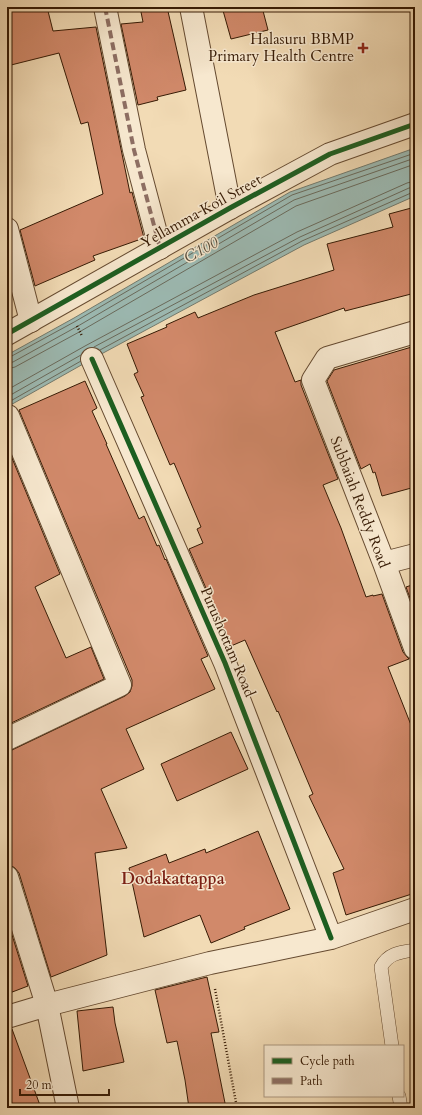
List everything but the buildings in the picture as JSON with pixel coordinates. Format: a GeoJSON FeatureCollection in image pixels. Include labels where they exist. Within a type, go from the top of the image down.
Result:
{"type":"FeatureCollection","features":[{"type":"Feature","properties":{"kind":"street"},"geometry":{"type":"LineString","coordinates":[[105,7],[134,150],[160,248]]}},
{"type":"Feature","properties":{"kind":"street"},"geometry":{"type":"LineString","coordinates":[[191,7],[230,208]]}},
{"type":"Feature","properties":{"kind":"street","name":"Yellamma Koil Street"},"geometry":{"type":"LineString","coordinates":[[7,334],[230,208],[330,154],[415,124]]}},
{"type":"Feature","properties":{"kind":"street"},"geometry":{"type":"LineString","coordinates":[[7,229],[31,321]]}},
{"type":"Feature","properties":{"kind":"street","name":"Subbaiah Reddy Road"},"geometry":{"type":"LineString","coordinates":[[415,332],[327,358],[313,380],[384,563],[415,648]]}},
{"type":"Feature","properties":{"kind":"street","name":"Purushottam Road"},"geometry":{"type":"LineString","coordinates":[[92,359],[225,663],[331,938]]}},
{"type":"Feature","properties":{"kind":"street"},"geometry":{"type":"LineString","coordinates":[[7,739],[120,685],[8,416]]}},
{"type":"Feature","properties":{"kind":"street"},"geometry":{"type":"LineString","coordinates":[[384,563],[415,555]]}},
{"type":"Feature","properties":{"kind":"street"},"geometry":{"type":"LineString","coordinates":[[7,879],[47,1005],[68,1108]]}},
{"type":"Feature","properties":{"kind":"street"},"geometry":{"type":"LineString","coordinates":[[7,1017],[47,1005],[210,963],[331,938],[415,909]]}},
{"type":"Feature","properties":{"kind":"lane"},"geometry":{"type":"LineString","coordinates":[[392,1045],[381,967],[387,957],[415,950]]}},
{"type":"Feature","properties":{"kind":"lane"},"geometry":{"type":"LineString","coordinates":[[399,1097],[401,1108]]}},
{"type":"Feature","properties":{"kind":"path"},"geometry":{"type":"LineString","coordinates":[[210,963],[237,1108]]}},
{"type":"Feature","properties":{"kind":"water","name":"C100"},"geometry":{"type":"Polygon","coordinates":[[[415,148],[415,196],[304,245],[92,359],[7,407],[7,355],[74,318],[290,192],[415,148]]]}},
{"type":"Feature","properties":{"kind":"marked path"},"geometry":{"type":"LineString","coordinates":[[105,7],[134,150],[160,248]]}},
{"type":"Feature","properties":{"kind":"cycle path"},"geometry":{"type":"LineString","coordinates":[[7,334],[230,208],[330,154],[415,124]]}},
{"type":"Feature","properties":{"kind":"cycle path"},"geometry":{"type":"LineString","coordinates":[[92,359],[225,663],[331,938]]}},
{"type":"Feature","properties":{"kind":"place","name":"Halasuru BBMP Primary Health Centre"},"geometry":{"type":"Point","coordinates":[363,48]}},
{"type":"Feature","properties":{"kind":"district","name":"Dodakattappa"},"geometry":{"type":"Point","coordinates":[173,879]}}]}
